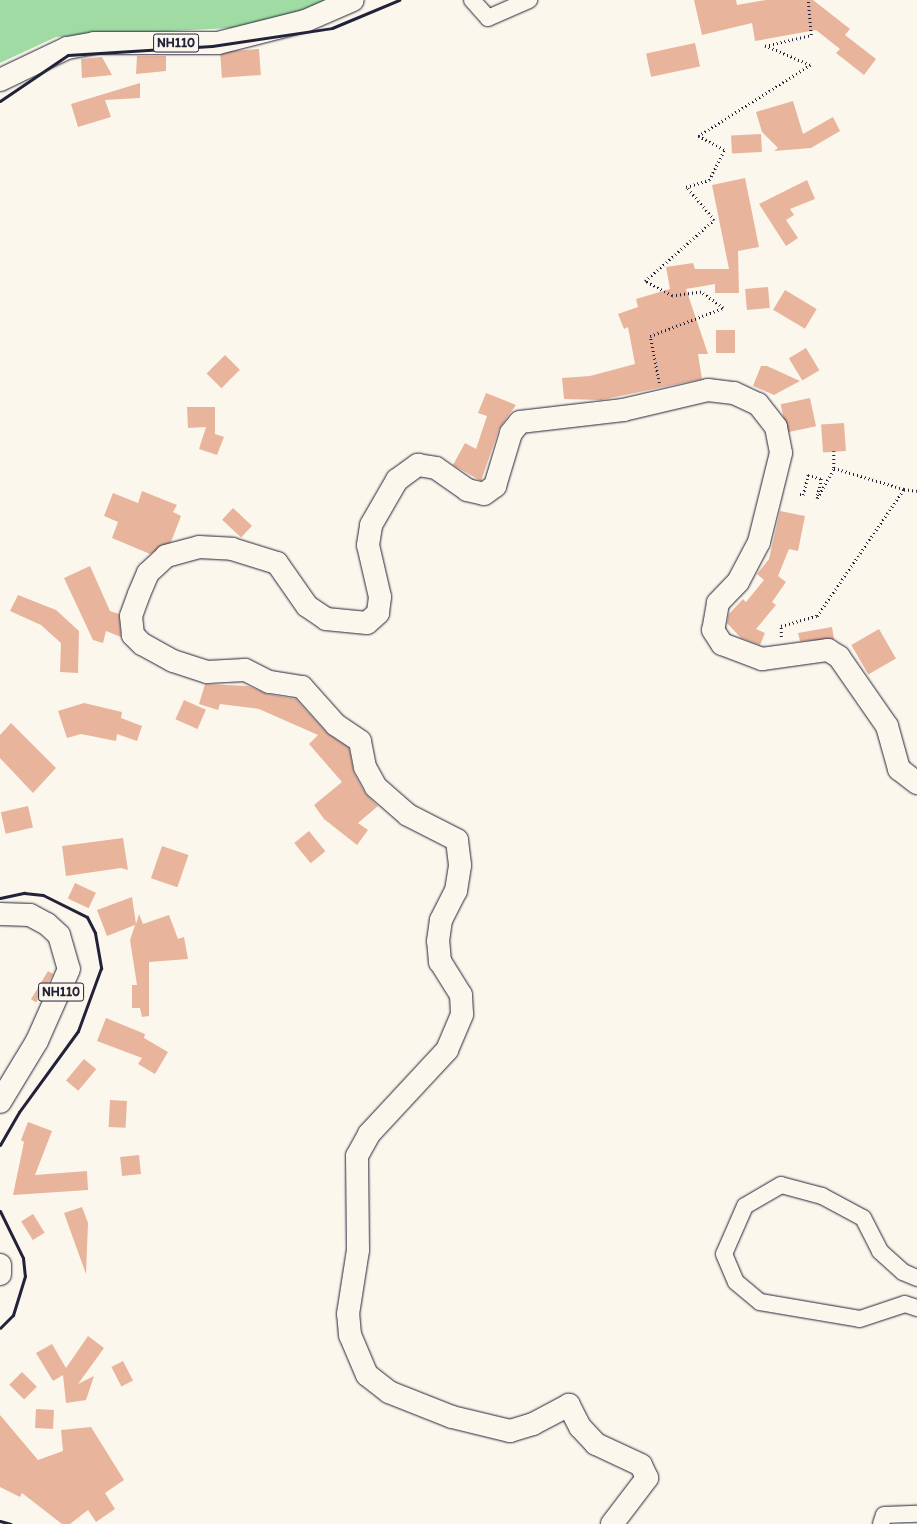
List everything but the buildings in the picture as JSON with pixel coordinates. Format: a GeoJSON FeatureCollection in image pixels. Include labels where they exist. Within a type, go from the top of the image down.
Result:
{"type":"FeatureCollection","features":[{"type":"Feature","properties":{"kind":"main road","name":"NH110"},"geometry":{"type":"LineString","coordinates":[[0,80],[68,48],[94,43],[218,43],[291,25],[353,0]]}},
{"type":"Feature","properties":{"kind":"main road"},"geometry":{"type":"LineString","coordinates":[[612,1524],[647,1478],[641,1465],[596,1444],[580,1427],[569,1405],[532,1424],[510,1431],[452,1417],[389,1392],[367,1375],[350,1334],[348,1314],[358,1250],[357,1156],[369,1134],[447,1050],[462,1014],[461,995],[440,962],[438,941],[441,920],[456,891],[460,865],[457,840],[408,815],[376,787],[365,766],[360,741],[336,725],[302,687],[269,682],[245,670],[207,672],[173,661],[133,635],[131,616],[148,574],[166,556],[199,547],[232,549],[277,563],[307,606],[326,619],[367,624],[378,613],[380,597],[368,545],[371,525],[397,480],[418,465],[436,468],[467,490],[484,494],[495,486],[511,433],[520,422],[623,410],[708,390],[734,393],[758,404],[776,426],[781,453],[758,542],[738,582],[718,603],[713,630],[722,644],[741,654],[762,658],[828,650],[839,657],[887,726],[899,769],[917,782]]}},
{"type":"Feature","properties":{"kind":"main road","name":"NH110"},"geometry":{"type":"LineString","coordinates":[[0,914],[30,915],[47,924],[59,935],[69,969],[37,1041],[0,1102]]}},
{"type":"Feature","properties":{"kind":"main road"},"geometry":{"type":"LineString","coordinates":[[0,1265],[0,1274]]}},
{"type":"Feature","properties":{"kind":"street"},"geometry":{"type":"LineString","coordinates":[[472,0],[488,18],[529,0]]}},
{"type":"Feature","properties":{"kind":"street"},"geometry":{"type":"LineString","coordinates":[[917,1278],[903,1272],[880,1251],[863,1218],[822,1196],[781,1184],[745,1206],[724,1254],[736,1282],[760,1302],[860,1319],[906,1304],[917,1308]]}},
{"type":"Feature","properties":{"kind":"street"},"geometry":{"type":"LineString","coordinates":[[880,1524],[884,1515],[917,1514]]}},
{"type":"Feature","properties":{"kind":"path"},"geometry":{"type":"LineString","coordinates":[[662,401],[650,336],[723,308],[700,292],[672,296],[645,281],[714,220],[686,187],[709,180],[724,150],[698,136],[810,65],[765,46],[811,35],[808,0]]}},
{"type":"Feature","properties":{"kind":"path"},"geometry":{"type":"LineString","coordinates":[[800,494],[804,495],[808,476],[822,479],[817,498],[834,468],[834,451]]}},
{"type":"Feature","properties":{"kind":"path"},"geometry":{"type":"LineString","coordinates":[[834,468],[904,489],[917,491]]}},
{"type":"Feature","properties":{"kind":"path"},"geometry":{"type":"LineString","coordinates":[[784,656],[781,626],[817,616],[904,489]]}},
{"type":"Feature","properties":{"kind":"green space"},"geometry":{"type":"Polygon","coordinates":[[[0,0],[330,0],[307,13],[249,27],[56,37],[0,63],[0,0]]]}},
{"type":"Feature","properties":{"kind":"railway"},"geometry":{"type":"LineString","coordinates":[[0,101],[68,55],[212,46],[332,28],[399,0]]}},
{"type":"Feature","properties":{"kind":"railway"},"geometry":{"type":"LineString","coordinates":[[0,898],[24,893],[43,895],[87,917],[95,933],[101,968],[78,1031],[19,1112],[0,1145]]}},
{"type":"Feature","properties":{"kind":"railway"},"geometry":{"type":"LineString","coordinates":[[0,1211],[23,1258],[25,1276],[13,1315],[0,1328]]}},
{"type":"Feature","properties":{"kind":"railway"},"geometry":{"type":"LineString","coordinates":[[0,1521],[11,1524]]}}]}
